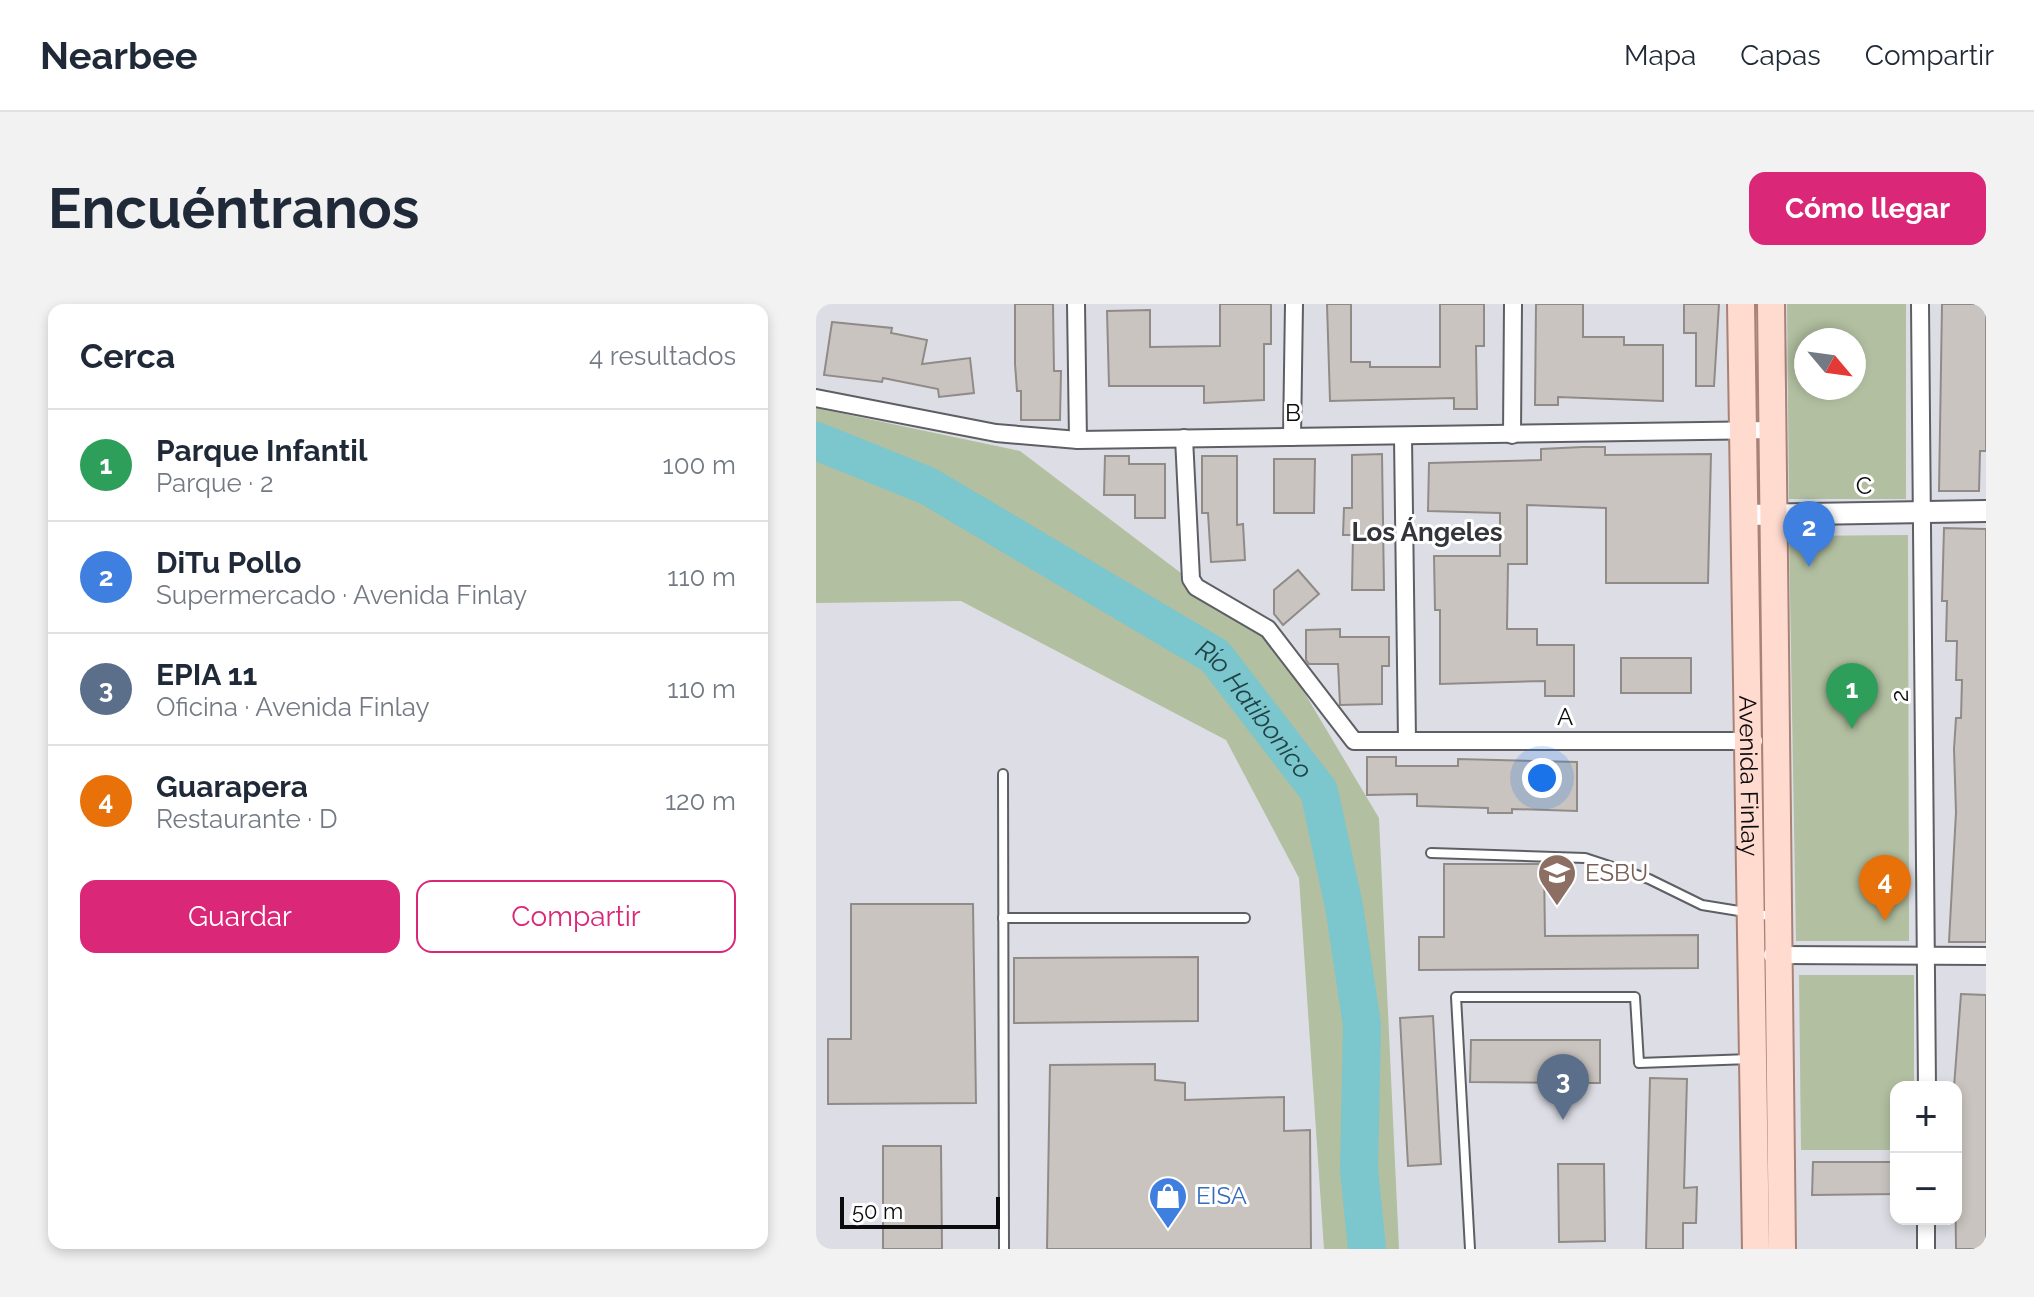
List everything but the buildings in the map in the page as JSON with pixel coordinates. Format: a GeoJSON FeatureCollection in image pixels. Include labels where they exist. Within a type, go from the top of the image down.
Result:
{"type":"FeatureCollection","features":[{"type":"Feature","properties":{"kind":"main road","name":"Avenida Finlay"},"geometry":{"type":"LineString","coordinates":[[1741,304],[1750,955],[1766,1057],[1782,1249]]}},
{"type":"Feature","properties":{"kind":"main road","name":"Avenida Finlay"},"geometry":{"type":"LineString","coordinates":[[1756,1249],[1766,1057],[1777,955],[1771,304]]}},
{"type":"Feature","properties":{"kind":"street"},"geometry":{"type":"LineString","coordinates":[[1076,304],[1078,440]]}},
{"type":"Feature","properties":{"kind":"street"},"geometry":{"type":"LineString","coordinates":[[1292,437],[1294,304]]}},
{"type":"Feature","properties":{"kind":"street"},"geometry":{"type":"LineString","coordinates":[[1512,435],[1513,304]]}},
{"type":"Feature","properties":{"kind":"street","name":"2"},"geometry":{"type":"LineString","coordinates":[[1920,304],[1927,1081]]}},
{"type":"Feature","properties":{"kind":"street","name":"B"},"geometry":{"type":"LineString","coordinates":[[816,398],[996,433],[1078,440],[1773,430]]}},
{"type":"Feature","properties":{"kind":"street"},"geometry":{"type":"LineString","coordinates":[[1403,437],[1407,740]]}},
{"type":"Feature","properties":{"kind":"street","name":"A"},"geometry":{"type":"LineString","coordinates":[[1184,438],[1191,579],[1196,587],[1268,629],[1354,741],[1775,742]]}},
{"type":"Feature","properties":{"kind":"street","name":"C"},"geometry":{"type":"LineString","coordinates":[[1743,515],[1986,511]]}},
{"type":"Feature","properties":{"kind":"street"},"geometry":{"type":"LineString","coordinates":[[1750,955],[1986,956]]}},
{"type":"Feature","properties":{"kind":"street"},"geometry":{"type":"LineString","coordinates":[[1926,1225],[1926,1249]]}},
{"type":"Feature","properties":{"kind":"lane"},"geometry":{"type":"LineString","coordinates":[[1003,774],[1004,1249]]}},
{"type":"Feature","properties":{"kind":"lane"},"geometry":{"type":"LineString","coordinates":[[1431,853],[1585,858],[1649,879],[1702,905],[1749,915],[1777,917]]}},
{"type":"Feature","properties":{"kind":"lane"},"geometry":{"type":"LineString","coordinates":[[1003,918],[1245,918]]}},
{"type":"Feature","properties":{"kind":"lane"},"geometry":{"type":"LineString","coordinates":[[1470,1249],[1456,997],[1635,997],[1639,1063],[1766,1057]]}},
{"type":"Feature","properties":{"kind":"green space"},"geometry":{"type":"Polygon","coordinates":[[[1787,304],[1906,304],[1906,499],[1789,499],[1787,304]]]}},
{"type":"Feature","properties":{"kind":"green space"},"geometry":{"type":"Polygon","coordinates":[[[816,408],[1020,451],[1276,645],[1379,818],[1399,1249],[1324,1249],[1299,878],[1226,740],[961,601],[816,603],[816,408]]]}},
{"type":"Feature","properties":{"kind":"green space"},"geometry":{"type":"Polygon","coordinates":[[[1908,535],[1909,941],[1796,941],[1789,536],[1908,535]]]}},
{"type":"Feature","properties":{"kind":"green space"},"geometry":{"type":"Polygon","coordinates":[[[1799,975],[1914,975],[1914,1081],[1890,1081],[1890,1150],[1801,1150],[1799,975]]]}},
{"type":"Feature","properties":{"kind":"waterway","name":"Río Hatibonico"},"geometry":{"type":"LineString","coordinates":[[816,441],[928,486],[1215,656],[1319,791],[1344,906],[1362,1025],[1359,1169],[1367,1249]]}},
{"type":"Feature","properties":{"kind":"place","name":"DiTu Pollo"},"geometry":{"type":"Point","coordinates":[1809,567]}},
{"type":"Feature","properties":{"kind":"place","name":"Parque Infantil"},"geometry":{"type":"Point","coordinates":[1852,729]}},
{"type":"Feature","properties":{"kind":"place","name":"ESBU"},"geometry":{"type":"Point","coordinates":[1557,907]}},
{"type":"Feature","properties":{"kind":"place","name":"Guarapera"},"geometry":{"type":"Point","coordinates":[1885,921]}},
{"type":"Feature","properties":{"kind":"place","name":"EPIA 11"},"geometry":{"type":"Point","coordinates":[1563,1120]}},
{"type":"Feature","properties":{"kind":"place","name":"EISA"},"geometry":{"type":"Point","coordinates":[1168,1230]}},
{"type":"Feature","properties":{"kind":"district","name":"Los Ángeles"},"geometry":{"type":"Point","coordinates":[1427,532]}}]}
